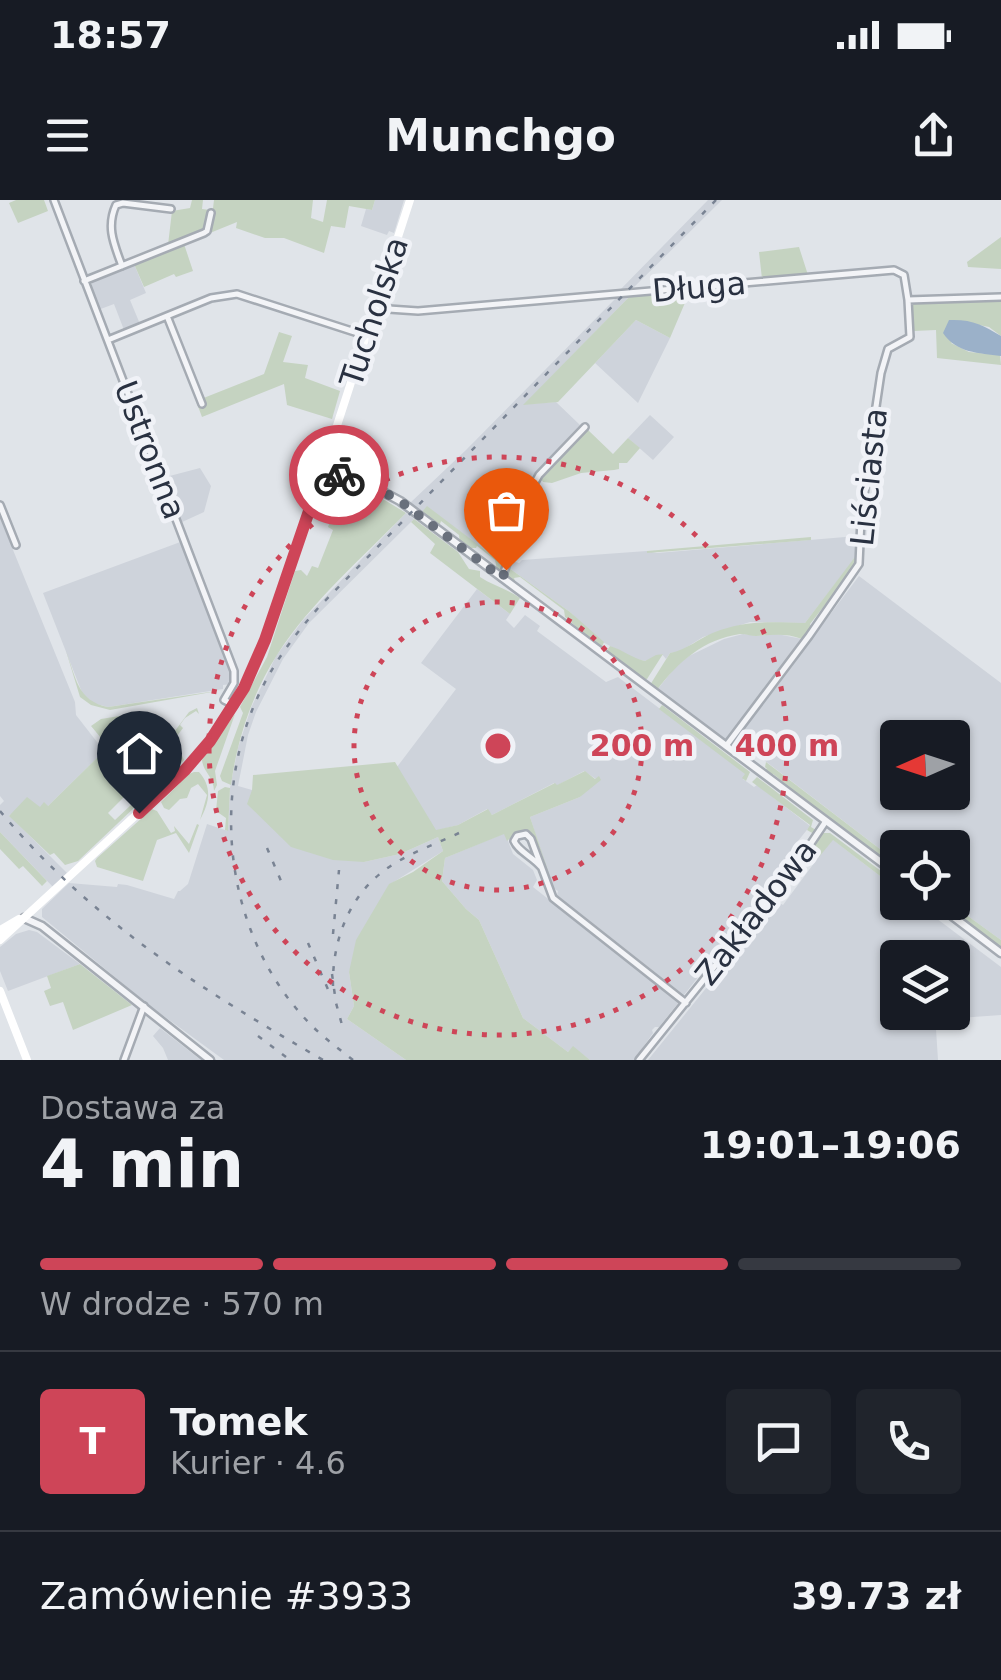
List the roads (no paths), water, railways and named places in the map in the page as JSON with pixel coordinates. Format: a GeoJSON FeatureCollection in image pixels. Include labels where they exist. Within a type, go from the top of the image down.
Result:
{"type":"FeatureCollection","features":[{"type":"Feature","properties":{"kind":"main road","name":"Tucholska"},"geometry":{"type":"LineString","coordinates":[[0,940],[185,770],[234,705],[260,653],[410,200]]}},
{"type":"Feature","properties":{"kind":"main road","name":"Tucholska"},"geometry":{"type":"LineString","coordinates":[[0,930],[24,918]]}},
{"type":"Feature","properties":{"kind":"main road"},"geometry":{"type":"LineString","coordinates":[[0,991],[27,1060]]}},
{"type":"Feature","properties":{"kind":"street","name":"Ustronna"},"geometry":{"type":"LineString","coordinates":[[54,200],[234,671],[234,683],[224,700],[234,705]]}},
{"type":"Feature","properties":{"kind":"street"},"geometry":{"type":"LineString","coordinates":[[122,266],[110,232],[116,205],[171,209]]}},
{"type":"Feature","properties":{"kind":"street"},"geometry":{"type":"LineString","coordinates":[[84,281],[207,231],[211,212]]}},
{"type":"Feature","properties":{"kind":"street","name":"Długa"},"geometry":{"type":"LineString","coordinates":[[374,308],[418,312],[894,270],[905,278],[908,300]]}},
{"type":"Feature","properties":{"kind":"street"},"geometry":{"type":"LineString","coordinates":[[108,340],[211,298],[237,294],[366,336]]}},
{"type":"Feature","properties":{"kind":"street"},"geometry":{"type":"LineString","coordinates":[[908,300],[1001,297]]}},
{"type":"Feature","properties":{"kind":"street","name":"Liściasta"},"geometry":{"type":"LineString","coordinates":[[726,746],[860,564],[861,524],[879,382],[888,350],[910,337],[908,300]]}},
{"type":"Feature","properties":{"kind":"street"},"geometry":{"type":"LineString","coordinates":[[167,316],[202,404]]}},
{"type":"Feature","properties":{"kind":"street"},"geometry":{"type":"LineString","coordinates":[[502,578],[534,484],[585,427]]}},
{"type":"Feature","properties":{"kind":"street"},"geometry":{"type":"LineString","coordinates":[[323,470],[388,494],[880,862]]}},
{"type":"Feature","properties":{"kind":"street"},"geometry":{"type":"LineString","coordinates":[[0,505],[16,545]]}},
{"type":"Feature","properties":{"kind":"street","name":"Zakładowa"},"geometry":{"type":"LineString","coordinates":[[639,1060],[797,864],[826,821]]}},
{"type":"Feature","properties":{"kind":"street"},"geometry":{"type":"LineString","coordinates":[[518,835],[530,836],[540,867],[516,846],[518,835]]}},
{"type":"Feature","properties":{"kind":"street","name":"Zakładowa"},"geometry":{"type":"LineString","coordinates":[[540,867],[554,899],[686,1002]]}},
{"type":"Feature","properties":{"kind":"street"},"geometry":{"type":"LineString","coordinates":[[36,907],[42,926]]}},
{"type":"Feature","properties":{"kind":"street"},"geometry":{"type":"LineString","coordinates":[[24,918],[42,926],[210,1060]]}},
{"type":"Feature","properties":{"kind":"street"},"geometry":{"type":"LineString","coordinates":[[957,920],[1001,954]]}},
{"type":"Feature","properties":{"kind":"street"},"geometry":{"type":"LineString","coordinates":[[124,1060],[144,1006]]}},
{"type":"Feature","properties":{"kind":"water"},"geometry":{"type":"Polygon","coordinates":[[[949,320],[977,324],[1001,336],[1001,356],[954,345],[943,333],[949,320]]]}},
{"type":"Feature","properties":{"kind":"railway"},"geometry":{"type":"LineString","coordinates":[[353,1060],[307,1021],[275,979],[255,941],[241,900],[233,857],[235,771],[262,688],[319,607],[716,200]]}},
{"type":"Feature","properties":{"kind":"railway"},"geometry":{"type":"LineString","coordinates":[[0,811],[35,851],[110,920],[191,979],[323,1060]]}},
{"type":"Feature","properties":{"kind":"railway"},"geometry":{"type":"LineString","coordinates":[[333,986],[339,939],[359,896],[390,867],[459,833]]}},
{"type":"Feature","properties":{"kind":"railway"},"geometry":{"type":"LineString","coordinates":[[267,848],[284,888]]}},
{"type":"Feature","properties":{"kind":"railway"},"geometry":{"type":"LineString","coordinates":[[333,934],[339,870]]}},
{"type":"Feature","properties":{"kind":"railway"},"geometry":{"type":"LineString","coordinates":[[308,943],[330,994]]}},
{"type":"Feature","properties":{"kind":"railway"},"geometry":{"type":"LineString","coordinates":[[332,974],[342,1025]]}},
{"type":"Feature","properties":{"kind":"railway"},"geometry":{"type":"LineString","coordinates":[[258,1036],[290,1060]]}}]}
